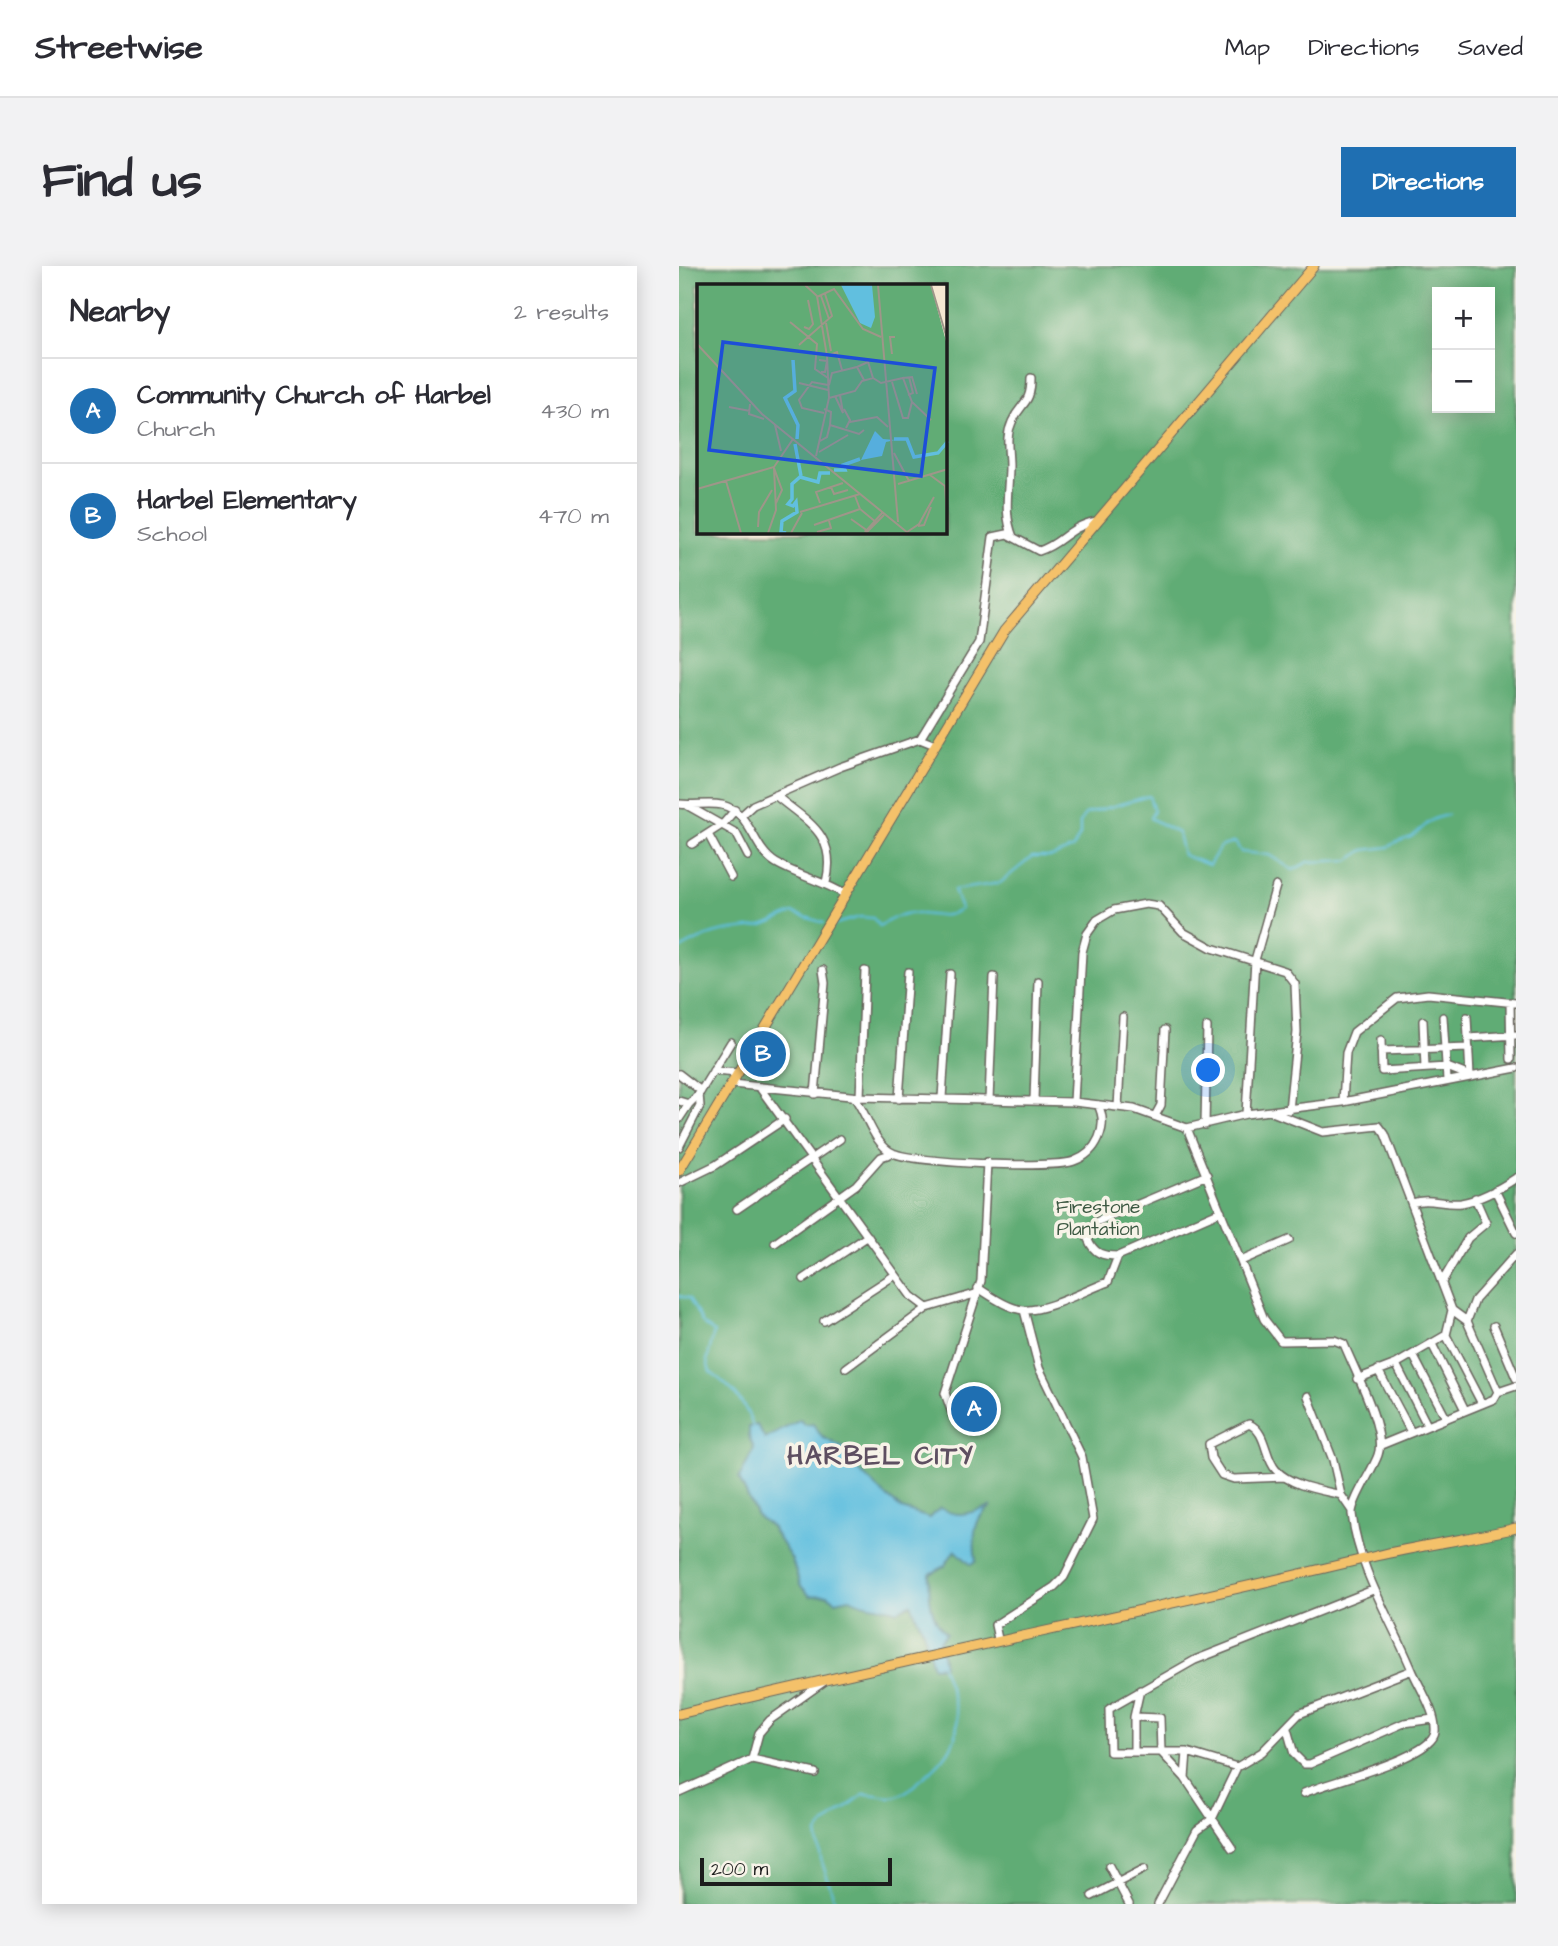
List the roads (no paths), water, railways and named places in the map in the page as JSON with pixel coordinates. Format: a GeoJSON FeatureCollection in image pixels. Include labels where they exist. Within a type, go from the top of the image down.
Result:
{"type":"FeatureCollection","features":[{"type":"Feature","properties":{"kind":"main road"},"geometry":{"type":"LineString","coordinates":[[679,1171],[1004,631],[1314,266]]}},
{"type":"Feature","properties":{"kind":"main road"},"geometry":{"type":"LineString","coordinates":[[679,1714],[998,1639],[1135,1613],[1516,1528]]}},
{"type":"Feature","properties":{"kind":"street"},"geometry":{"type":"LineString","coordinates":[[1013,537],[1005,504],[1009,467],[1007,439],[1012,421],[1031,396],[1031,378]]}},
{"type":"Feature","properties":{"kind":"street"},"geometry":{"type":"LineString","coordinates":[[742,815],[753,805],[839,767],[920,739],[979,642],[993,537],[1007,534],[1039,551],[1050,548],[1077,526],[1099,521]]}},
{"type":"Feature","properties":{"kind":"street"},"geometry":{"type":"LineString","coordinates":[[920,739],[935,745]]}},
{"type":"Feature","properties":{"kind":"street"},"geometry":{"type":"LineString","coordinates":[[775,795],[813,822],[819,832],[829,856],[826,883]]}},
{"type":"Feature","properties":{"kind":"street"},"geometry":{"type":"LineString","coordinates":[[683,805],[720,805],[735,810],[742,815],[758,845],[771,859],[826,883],[846,895]]}},
{"type":"Feature","properties":{"kind":"street"},"geometry":{"type":"LineString","coordinates":[[683,805],[723,824],[736,834],[748,856]]}},
{"type":"Feature","properties":{"kind":"street"},"geometry":{"type":"LineString","coordinates":[[692,844],[709,836],[735,810]]}},
{"type":"Feature","properties":{"kind":"street"},"geometry":{"type":"LineString","coordinates":[[709,836],[731,877]]}},
{"type":"Feature","properties":{"kind":"street"},"geometry":{"type":"LineString","coordinates":[[1246,1114],[1255,960],[1276,886]]}},
{"type":"Feature","properties":{"kind":"street"},"geometry":{"type":"LineString","coordinates":[[1074,1101],[1082,952],[1087,934],[1097,920],[1114,910],[1146,904],[1159,906],[1183,932],[1202,943],[1285,971],[1296,984],[1297,1032],[1289,1110]]}},
{"type":"Feature","properties":{"kind":"street"},"geometry":{"type":"LineString","coordinates":[[815,1094],[825,983],[823,970]]}},
{"type":"Feature","properties":{"kind":"street"},"geometry":{"type":"LineString","coordinates":[[865,971],[857,1097],[876,1136],[893,1153],[915,1159],[1060,1164],[1084,1157],[1094,1146],[1102,1130],[1103,1114],[1098,1105]]}},
{"type":"Feature","properties":{"kind":"street"},"geometry":{"type":"LineString","coordinates":[[899,1099],[908,972]]}},
{"type":"Feature","properties":{"kind":"street"},"geometry":{"type":"LineString","coordinates":[[942,1098],[950,974]]}},
{"type":"Feature","properties":{"kind":"street"},"geometry":{"type":"LineString","coordinates":[[989,1100],[994,977]]}},
{"type":"Feature","properties":{"kind":"street"},"geometry":{"type":"LineString","coordinates":[[1034,1100],[1038,981]]}},
{"type":"Feature","properties":{"kind":"street"},"geometry":{"type":"LineString","coordinates":[[1343,1102],[1346,1053],[1354,1032],[1397,998],[1428,994],[1513,1003],[1511,1059]]}},
{"type":"Feature","properties":{"kind":"street"},"geometry":{"type":"LineString","coordinates":[[1118,1107],[1123,1017]]}},
{"type":"Feature","properties":{"kind":"street"},"geometry":{"type":"LineString","coordinates":[[1443,1017],[1447,1080]]}},
{"type":"Feature","properties":{"kind":"street"},"geometry":{"type":"LineString","coordinates":[[1467,1017],[1470,1076]]}},
{"type":"Feature","properties":{"kind":"street"},"geometry":{"type":"LineString","coordinates":[[1423,1021],[1426,1068]]}},
{"type":"Feature","properties":{"kind":"street"},"geometry":{"type":"LineString","coordinates":[[1205,1125],[1207,1027]]}},
{"type":"Feature","properties":{"kind":"street"},"geometry":{"type":"LineString","coordinates":[[1155,1116],[1161,1105],[1165,1030]]}},
{"type":"Feature","properties":{"kind":"street"},"geometry":{"type":"LineString","coordinates":[[1468,1038],[1513,1035]]}},
{"type":"Feature","properties":{"kind":"street"},"geometry":{"type":"LineString","coordinates":[[1381,1040],[1382,1071],[1447,1067],[1470,1076]]}},
{"type":"Feature","properties":{"kind":"street"},"geometry":{"type":"LineString","coordinates":[[679,1119],[700,1093],[730,1042]]}},
{"type":"Feature","properties":{"kind":"street"},"geometry":{"type":"LineString","coordinates":[[1381,1051],[1469,1048]]}},
{"type":"Feature","properties":{"kind":"street"},"geometry":{"type":"LineString","coordinates":[[732,1084],[857,1097],[1074,1101],[1118,1107],[1155,1116],[1187,1128],[1246,1114],[1343,1102],[1512,1069],[1516,1075]]}},
{"type":"Feature","properties":{"kind":"street"},"geometry":{"type":"LineString","coordinates":[[713,1071],[739,1073]]}},
{"type":"Feature","properties":{"kind":"street"},"geometry":{"type":"LineString","coordinates":[[679,1074],[700,1093],[700,1105],[680,1143]]}},
{"type":"Feature","properties":{"kind":"street"},"geometry":{"type":"LineString","coordinates":[[759,1087],[785,1119],[895,1275],[911,1296],[927,1308]]}},
{"type":"Feature","properties":{"kind":"street"},"geometry":{"type":"LineString","coordinates":[[679,1101],[689,1104]]}},
{"type":"Feature","properties":{"kind":"street"},"geometry":{"type":"LineString","coordinates":[[1271,1112],[1323,1132],[1379,1126],[1385,1134],[1452,1310],[1446,1335],[1482,1404]]}},
{"type":"Feature","properties":{"kind":"street"},"geometry":{"type":"LineString","coordinates":[[679,1183],[716,1165],[785,1119]]}},
{"type":"Feature","properties":{"kind":"street"},"geometry":{"type":"LineString","coordinates":[[1187,1128],[1264,1319],[1281,1341],[1334,1340],[1344,1344],[1380,1432],[1381,1445],[1352,1511]]}},
{"type":"Feature","properties":{"kind":"street"},"geometry":{"type":"LineString","coordinates":[[737,1209],[840,1139]]}},
{"type":"Feature","properties":{"kind":"street"},"geometry":{"type":"LineString","coordinates":[[775,1242],[840,1197],[881,1157],[893,1153]]}},
{"type":"Feature","properties":{"kind":"street"},"geometry":{"type":"LineString","coordinates":[[980,1423],[968,1424],[953,1416],[945,1393],[977,1291],[987,1162]]}},
{"type":"Feature","properties":{"kind":"street"},"geometry":{"type":"LineString","coordinates":[[1207,1175],[1096,1222],[1089,1239],[1092,1248],[1106,1256],[1118,1256],[1221,1211]]}},
{"type":"Feature","properties":{"kind":"street"},"geometry":{"type":"LineString","coordinates":[[1412,1203],[1422,1200],[1460,1203],[1495,1190],[1516,1178]]}},
{"type":"Feature","properties":{"kind":"street"},"geometry":{"type":"LineString","coordinates":[[1495,1190],[1513,1221],[1516,1233]]}},
{"type":"Feature","properties":{"kind":"street"},"geometry":{"type":"LineString","coordinates":[[1442,1282],[1468,1238],[1486,1223],[1475,1198]]}},
{"type":"Feature","properties":{"kind":"street"},"geometry":{"type":"LineString","coordinates":[[804,1279],[868,1236]]}},
{"type":"Feature","properties":{"kind":"street"},"geometry":{"type":"LineString","coordinates":[[1241,1261],[1289,1240]]}},
{"type":"Feature","properties":{"kind":"street"},"geometry":{"type":"LineString","coordinates":[[1467,1321],[1475,1300],[1516,1254]]}},
{"type":"Feature","properties":{"kind":"street"},"geometry":{"type":"LineString","coordinates":[[846,1368],[927,1308],[977,1291],[1008,1306],[1024,1310],[1044,1306],[1108,1282],[1118,1256]]}},
{"type":"Feature","properties":{"kind":"street"},"geometry":{"type":"LineString","coordinates":[[824,1321],[895,1275]]}},
{"type":"Feature","properties":{"kind":"street"},"geometry":{"type":"LineString","coordinates":[[998,1639],[995,1625],[1054,1587],[1064,1577],[1093,1519],[1082,1457],[1039,1368],[1024,1310]]}},
{"type":"Feature","properties":{"kind":"street"},"geometry":{"type":"LineString","coordinates":[[1452,1310],[1467,1321],[1498,1392]]}},
{"type":"Feature","properties":{"kind":"street"},"geometry":{"type":"LineString","coordinates":[[1494,1326],[1516,1378]]}},
{"type":"Feature","properties":{"kind":"street"},"geometry":{"type":"LineString","coordinates":[[1357,1378],[1396,1364],[1446,1335]]}},
{"type":"Feature","properties":{"kind":"street"},"geometry":{"type":"LineString","coordinates":[[1432,1344],[1465,1410]]}},
{"type":"Feature","properties":{"kind":"street"},"geometry":{"type":"LineString","coordinates":[[1413,1355],[1445,1418]]}},
{"type":"Feature","properties":{"kind":"street"},"geometry":{"type":"LineString","coordinates":[[1396,1364],[1427,1426]]}},
{"type":"Feature","properties":{"kind":"street"},"geometry":{"type":"LineString","coordinates":[[1378,1370],[1411,1432]]}},
{"type":"Feature","properties":{"kind":"street"},"geometry":{"type":"LineString","coordinates":[[1381,1445],[1494,1399],[1498,1392],[1516,1387]]}},
{"type":"Feature","properties":{"kind":"street"},"geometry":{"type":"LineString","coordinates":[[1304,1793],[1404,1758],[1434,1736],[1433,1718],[1396,1632],[1373,1590],[1352,1511],[1341,1495],[1333,1460],[1308,1396]]}},
{"type":"Feature","properties":{"kind":"street"},"geometry":{"type":"LineString","coordinates":[[1284,1477],[1273,1468],[1255,1427],[1249,1424],[1209,1444],[1211,1458],[1221,1475],[1234,1479],[1284,1477],[1341,1495]]}},
{"type":"Feature","properties":{"kind":"street"},"geometry":{"type":"LineString","coordinates":[[1237,1767],[1208,1756],[1187,1752],[1109,1752],[1109,1709],[1195,1660],[1373,1590]]}},
{"type":"Feature","properties":{"kind":"street"},"geometry":{"type":"LineString","coordinates":[[1158,1904],[1197,1830],[1212,1819],[1237,1767],[1262,1752],[1299,1714],[1412,1670]]}},
{"type":"Feature","properties":{"kind":"street"},"geometry":{"type":"LineString","coordinates":[[752,1759],[759,1733],[770,1720],[829,1678]]}},
{"type":"Feature","properties":{"kind":"street"},"geometry":{"type":"LineString","coordinates":[[1133,1752],[1134,1717],[1140,1690]]}},
{"type":"Feature","properties":{"kind":"street"},"geometry":{"type":"LineString","coordinates":[[1134,1717],[1160,1718],[1161,1752],[1185,1778],[1232,1847]]}},
{"type":"Feature","properties":{"kind":"street"},"geometry":{"type":"LineString","coordinates":[[1287,1729],[1294,1754],[1304,1764],[1310,1764],[1404,1723],[1433,1718]]}},
{"type":"Feature","properties":{"kind":"street"},"geometry":{"type":"LineString","coordinates":[[1185,1778],[1187,1752]]}},
{"type":"Feature","properties":{"kind":"street"},"geometry":{"type":"LineString","coordinates":[[679,1792],[752,1759],[815,1773]]}},
{"type":"Feature","properties":{"kind":"street"},"geometry":{"type":"LineString","coordinates":[[1109,1866],[1129,1904]]}},
{"type":"Feature","properties":{"kind":"street"},"geometry":{"type":"LineString","coordinates":[[1092,1896],[1144,1869]]}},
{"type":"Feature","properties":{"kind":"water"},"geometry":{"type":"Polygon","coordinates":[[[800,1420],[805,1425],[813,1424],[822,1437],[855,1454],[858,1470],[902,1509],[930,1518],[940,1508],[960,1514],[992,1506],[977,1523],[974,1538],[976,1561],[971,1565],[955,1550],[944,1567],[930,1574],[931,1606],[936,1620],[946,1633],[940,1641],[944,1666],[933,1667],[923,1631],[911,1604],[898,1611],[850,1598],[836,1601],[827,1595],[810,1596],[800,1585],[792,1560],[771,1527],[757,1516],[739,1479],[754,1449],[749,1437],[749,1427],[757,1425],[765,1439],[800,1420]]]}},
{"type":"Feature","properties":{"kind":"waterway"},"geometry":{"type":"LineString","coordinates":[[832,925],[860,917],[873,918],[879,926],[907,913],[937,916],[956,912],[961,909],[954,890],[1000,883],[1032,857],[1052,857],[1073,848],[1080,835],[1080,822],[1085,814],[1149,796],[1154,811],[1150,818],[1178,833],[1183,855],[1209,865],[1220,847],[1235,842],[1241,852],[1269,855],[1293,870],[1308,862],[1349,860],[1364,850],[1389,847],[1411,837],[1433,820],[1448,815]]}},
{"type":"Feature","properties":{"kind":"waterway"},"geometry":{"type":"LineString","coordinates":[[679,950],[708,935],[761,926],[793,913],[824,923]]}},
{"type":"Feature","properties":{"kind":"waterway"},"geometry":{"type":"LineString","coordinates":[[679,1296],[689,1298],[703,1324],[714,1332],[707,1361],[710,1372],[737,1396],[753,1427]]}},
{"type":"Feature","properties":{"kind":"waterway"},"geometry":{"type":"LineString","coordinates":[[836,1904],[821,1859],[817,1834],[824,1825],[864,1794],[891,1797],[904,1793],[938,1764],[948,1751],[957,1727],[953,1700],[942,1666]]}},
{"type":"Feature","properties":{"kind":"place","name":"Harbel Elementary"},"geometry":{"type":"Point","coordinates":[763,1054]}},
{"type":"Feature","properties":{"kind":"place","name":"Community Church of Harbel"},"geometry":{"type":"Point","coordinates":[974,1409]}},
{"type":"Feature","properties":{"kind":"district","name":"HARBEL CITY"},"geometry":{"type":"Point","coordinates":[881,1456]}},
{"type":"Feature","properties":{"kind":"park label","name":"Firestone Plantation"},"geometry":{"type":"Point","coordinates":[1098,1218]}}]}
